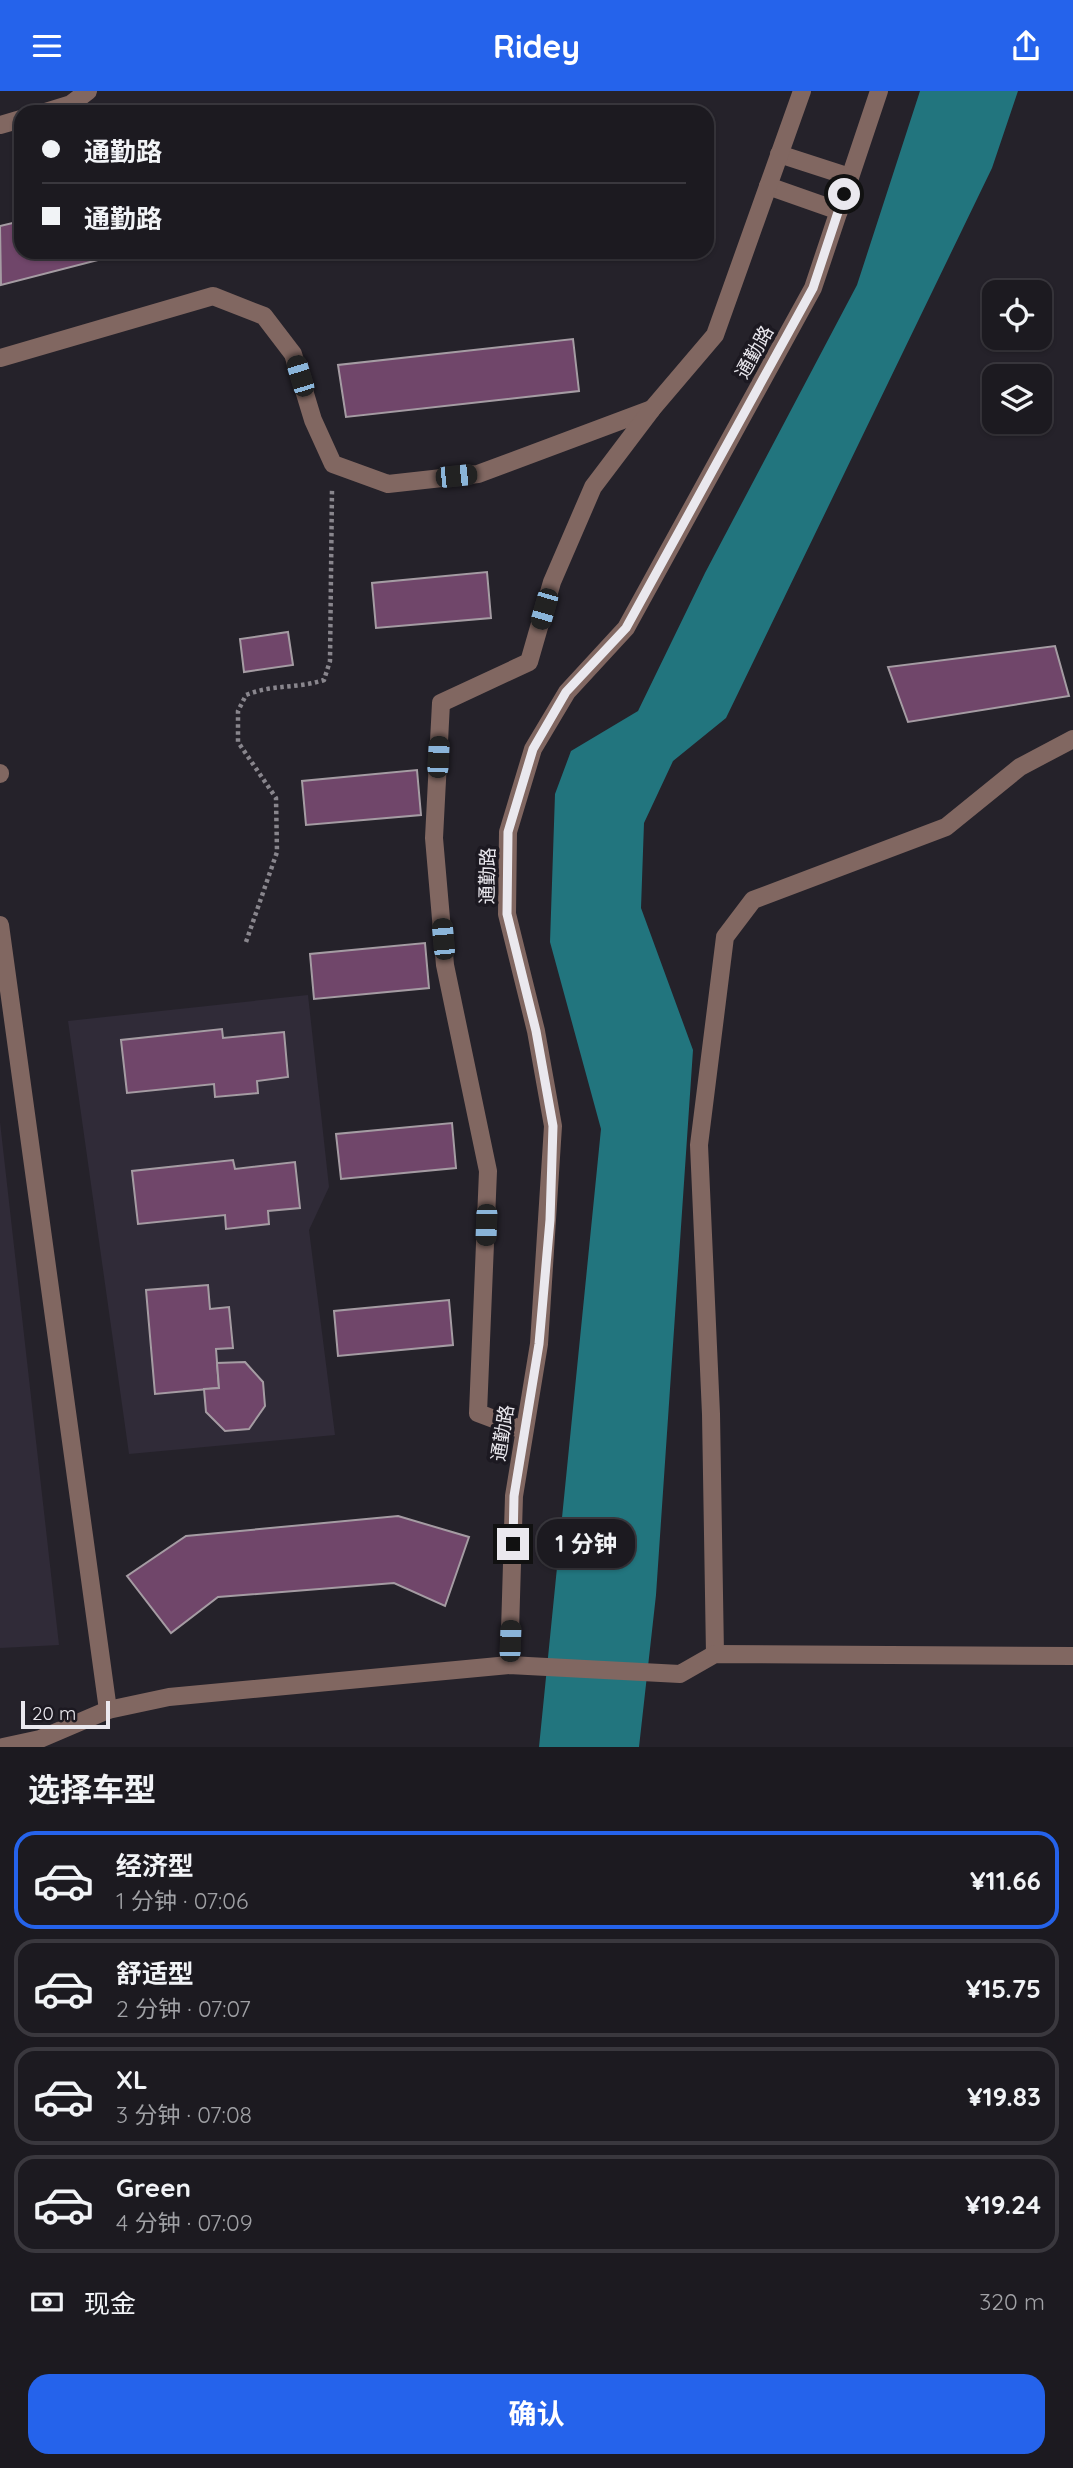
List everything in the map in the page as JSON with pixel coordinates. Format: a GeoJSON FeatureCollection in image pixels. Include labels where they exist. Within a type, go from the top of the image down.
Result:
{"type":"FeatureCollection","features":[{"type":"Feature","properties":{"kind":"street"},"geometry":{"type":"LineString","coordinates":[[68,105],[88,91]]}},
{"type":"Feature","properties":{"kind":"street"},"geometry":{"type":"LineString","coordinates":[[523,1430],[478,1413],[488,1171],[445,965],[434,838],[441,703],[529,662],[552,582],[593,487],[652,409],[715,335],[802,91]]}},
{"type":"Feature","properties":{"kind":"street","name":"通勤路"},"geometry":{"type":"LineString","coordinates":[[509,1665],[514,1496],[539,1344],[550,1220],[553,1126],[536,1031],[507,914],[508,832],[533,749],[566,692],[626,628],[813,288],[878,91]]}},
{"type":"Feature","properties":{"kind":"street"},"geometry":{"type":"LineString","coordinates":[[779,154],[850,177]]}},
{"type":"Feature","properties":{"kind":"street"},"geometry":{"type":"LineString","coordinates":[[768,186],[839,211]]}},
{"type":"Feature","properties":{"kind":"street"},"geometry":{"type":"LineString","coordinates":[[0,358],[213,296],[264,316],[293,354],[313,420],[333,464],[388,484],[478,474],[652,409]]}},
{"type":"Feature","properties":{"kind":"street"},"geometry":{"type":"LineString","coordinates":[[715,1654],[711,1414],[699,1145],[725,937],[753,900],[946,827],[1020,767],[1073,739]]}},
{"type":"Feature","properties":{"kind":"street"},"geometry":{"type":"LineString","coordinates":[[0,925],[108,1710]]}},
{"type":"Feature","properties":{"kind":"street"},"geometry":{"type":"LineString","coordinates":[[3,1747],[40,1739],[108,1710],[169,1697],[509,1665],[680,1674],[715,1654],[1073,1656]]}},
{"type":"Feature","properties":{"kind":"path"},"geometry":{"type":"LineString","coordinates":[[246,942],[277,852],[276,798],[238,742],[238,711],[246,695],[265,687],[299,688],[324,680],[330,661],[329,546],[333,464]]}},
{"type":"Feature","properties":{"kind":"shaded area"},"geometry":{"type":"Polygon","coordinates":[[[308,995],[329,1187],[309,1230],[335,1435],[129,1454],[68,1021],[308,995]]]}},
{"type":"Feature","properties":{"kind":"shaded area"},"geometry":{"type":"Polygon","coordinates":[[[0,1122],[59,1645],[0,1648],[0,1122]]]}},
{"type":"Feature","properties":{"kind":"water"},"geometry":{"type":"Polygon","coordinates":[[[920,91],[1018,91],[992,168],[726,718],[673,761],[644,823],[641,908],[693,1050],[656,1595],[639,1747],[539,1747],[601,1129],[550,942],[555,794],[571,751],[638,711],[705,573],[857,285],[920,91]]]}},
{"type":"Feature","properties":{"kind":"building"},"geometry":{"type":"Polygon","coordinates":[[[14,223],[14,259],[102,259],[1,285],[0,226],[14,223]]]}},
{"type":"Feature","properties":{"kind":"building"},"geometry":{"type":"Polygon","coordinates":[[[573,339],[579,391],[346,417],[338,365],[573,339]]]}},
{"type":"Feature","properties":{"kind":"building"},"geometry":{"type":"Polygon","coordinates":[[[487,572],[491,618],[376,628],[372,583],[487,572]]]}},
{"type":"Feature","properties":{"kind":"building"},"geometry":{"type":"Polygon","coordinates":[[[288,632],[293,665],[244,672],[240,639],[288,632]]]}},
{"type":"Feature","properties":{"kind":"building"},"geometry":{"type":"Polygon","coordinates":[[[1055,646],[1069,696],[908,722],[888,667],[1055,646]]]}},
{"type":"Feature","properties":{"kind":"building"},"geometry":{"type":"Polygon","coordinates":[[[417,770],[421,815],[306,825],[302,781],[417,770]]]}},
{"type":"Feature","properties":{"kind":"building"},"geometry":{"type":"Polygon","coordinates":[[[425,943],[429,988],[314,999],[310,954],[425,943]]]}},
{"type":"Feature","properties":{"kind":"building"},"geometry":{"type":"Polygon","coordinates":[[[222,1029],[223,1038],[284,1032],[288,1077],[257,1081],[258,1093],[215,1097],[214,1084],[127,1093],[121,1040],[222,1029]]]}},
{"type":"Feature","properties":{"kind":"building"},"geometry":{"type":"Polygon","coordinates":[[[452,1123],[456,1168],[341,1179],[336,1134],[452,1123]]]}},
{"type":"Feature","properties":{"kind":"building"},"geometry":{"type":"Polygon","coordinates":[[[233,1160],[235,1169],[295,1162],[300,1208],[268,1211],[269,1224],[226,1229],[225,1215],[138,1224],[132,1171],[233,1160]]]}},
{"type":"Feature","properties":{"kind":"building"},"geometry":{"type":"Polygon","coordinates":[[[208,1285],[210,1309],[229,1307],[233,1348],[216,1349],[219,1388],[155,1394],[146,1290],[208,1285]]]}},
{"type":"Feature","properties":{"kind":"building"},"geometry":{"type":"Polygon","coordinates":[[[449,1300],[453,1345],[338,1356],[334,1311],[449,1300]]]}},
{"type":"Feature","properties":{"kind":"building"},"geometry":{"type":"Polygon","coordinates":[[[245,1362],[263,1382],[265,1406],[249,1429],[225,1431],[206,1412],[204,1389],[219,1388],[217,1363],[245,1362]]]}},
{"type":"Feature","properties":{"kind":"building"},"geometry":{"type":"Polygon","coordinates":[[[398,1516],[469,1537],[445,1606],[394,1583],[218,1597],[171,1633],[127,1576],[186,1536],[398,1516]]]}},
{"type":"Feature","properties":{"kind":"route"},"geometry":{"type":"LineString","coordinates":[[513,1544],[514,1496],[539,1344],[550,1220],[553,1126],[536,1031],[507,914],[508,832],[533,749],[566,692],[626,628],[813,288],[844,194]]}}]}
